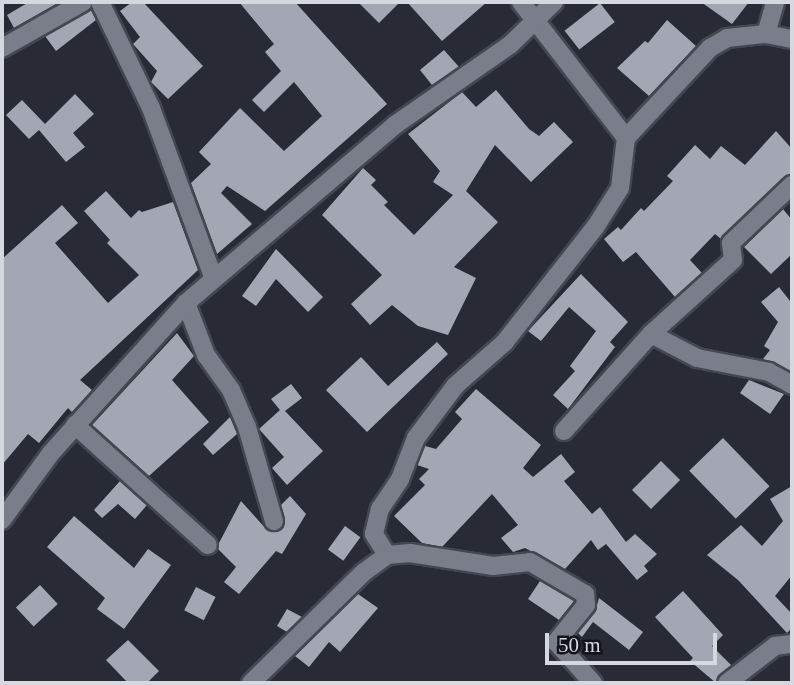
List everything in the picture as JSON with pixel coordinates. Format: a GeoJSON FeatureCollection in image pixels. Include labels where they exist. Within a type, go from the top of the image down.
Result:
{"type":"FeatureCollection","features":[{"type":"Feature","properties":{"kind":"street"},"geometry":{"type":"LineString","coordinates":[[2,48],[83,2]]}},
{"type":"Feature","properties":{"kind":"street"},"geometry":{"type":"LineString","coordinates":[[100,2],[151,108],[214,279]]}},
{"type":"Feature","properties":{"kind":"street"},"geometry":{"type":"LineString","coordinates":[[521,2],[537,19],[626,138]]}},
{"type":"Feature","properties":{"kind":"street"},"geometry":{"type":"LineString","coordinates":[[2,520],[75,425],[186,303],[395,125],[511,44],[554,2]]}},
{"type":"Feature","properties":{"kind":"street"},"geometry":{"type":"LineString","coordinates":[[766,34],[775,2]]}},
{"type":"Feature","properties":{"kind":"street"},"geometry":{"type":"LineString","coordinates":[[387,555],[374,534],[380,509],[400,479],[416,438],[456,385],[504,344],[596,226],[620,188],[626,138],[710,48],[727,38],[766,34],[792,39]]}},
{"type":"Feature","properties":{"kind":"street"},"geometry":{"type":"LineString","coordinates":[[564,431],[651,334],[733,260],[731,243],[792,185]]}},
{"type":"Feature","properties":{"kind":"street"},"geometry":{"type":"LineString","coordinates":[[186,303],[206,355],[231,390],[247,427],[274,521]]}},
{"type":"Feature","properties":{"kind":"street"},"geometry":{"type":"LineString","coordinates":[[651,334],[698,358],[769,372],[792,385]]}},
{"type":"Feature","properties":{"kind":"street"},"geometry":{"type":"LineString","coordinates":[[75,425],[208,545]]}},
{"type":"Feature","properties":{"kind":"street"},"geometry":{"type":"LineString","coordinates":[[251,683],[364,572],[387,555],[410,553],[493,566],[530,562],[585,594],[586,605],[556,642],[593,683]]}},
{"type":"Feature","properties":{"kind":"street"},"geometry":{"type":"LineString","coordinates":[[727,683],[775,646],[792,644]]}},
{"type":"Feature","properties":{"kind":"building"},"geometry":{"type":"Polygon","coordinates":[[[29,2],[60,2],[14,28],[7,15],[29,2]]]}},
{"type":"Feature","properties":{"kind":"building"},"geometry":{"type":"Polygon","coordinates":[[[132,2],[143,2],[203,66],[168,99],[151,82],[157,71],[133,44],[140,37],[120,11],[132,2]]]}},
{"type":"Feature","properties":{"kind":"building"},"geometry":{"type":"Polygon","coordinates":[[[239,2],[295,2],[387,104],[265,211],[227,186],[221,193],[252,224],[217,254],[191,183],[211,164],[199,152],[240,108],[284,151],[322,116],[294,82],[264,112],[252,100],[281,71],[265,52],[274,44],[239,2]]]}},
{"type":"Feature","properties":{"kind":"building"},"geometry":{"type":"Polygon","coordinates":[[[358,2],[400,2],[379,23],[358,2]]]}},
{"type":"Feature","properties":{"kind":"building"},"geometry":{"type":"Polygon","coordinates":[[[407,2],[487,2],[442,41],[407,2]]]}},
{"type":"Feature","properties":{"kind":"building"},"geometry":{"type":"Polygon","coordinates":[[[701,2],[749,2],[732,24],[701,2]]]}},
{"type":"Feature","properties":{"kind":"building"},"geometry":{"type":"Polygon","coordinates":[[[600,3],[615,22],[579,50],[565,31],[600,3]]]}},
{"type":"Feature","properties":{"kind":"building"},"geometry":{"type":"Polygon","coordinates":[[[91,10],[96,20],[56,51],[45,36],[91,10]]]}},
{"type":"Feature","properties":{"kind":"building"},"geometry":{"type":"Polygon","coordinates":[[[667,20],[696,46],[649,96],[617,68],[645,41],[648,43],[667,20]]]}},
{"type":"Feature","properties":{"kind":"building"},"geometry":{"type":"Polygon","coordinates":[[[444,50],[459,67],[432,85],[420,70],[444,50]]]}},
{"type":"Feature","properties":{"kind":"building"},"geometry":{"type":"Polygon","coordinates":[[[496,90],[529,129],[539,136],[554,122],[573,142],[531,182],[495,145],[466,191],[498,222],[454,267],[476,278],[448,335],[418,326],[392,305],[370,325],[351,304],[382,275],[322,215],[363,168],[376,180],[371,185],[388,202],[384,205],[414,235],[453,195],[433,182],[440,171],[408,134],[462,92],[476,107],[496,90]]]}},
{"type":"Feature","properties":{"kind":"building"},"geometry":{"type":"Polygon","coordinates":[[[75,94],[94,114],[73,133],[85,147],[66,162],[39,130],[29,139],[6,115],[22,100],[45,124],[75,94]]]}},
{"type":"Feature","properties":{"kind":"building"},"geometry":{"type":"Polygon","coordinates":[[[776,131],[792,149],[792,172],[721,239],[715,234],[690,260],[702,273],[675,297],[636,252],[623,262],[604,239],[618,227],[621,230],[641,208],[644,211],[673,181],[667,176],[695,145],[710,159],[721,146],[745,165],[776,131]]]}},
{"type":"Feature","properties":{"kind":"building"},"geometry":{"type":"Polygon","coordinates":[[[106,191],[131,218],[139,210],[142,212],[173,202],[198,270],[80,380],[92,390],[72,412],[68,408],[39,443],[28,434],[2,465],[2,259],[62,205],[78,223],[55,243],[108,303],[139,275],[107,243],[110,240],[84,211],[106,191]]]}},
{"type":"Feature","properties":{"kind":"building"},"geometry":{"type":"Polygon","coordinates":[[[783,209],[792,220],[792,254],[771,274],[744,247],[783,209]]]}},
{"type":"Feature","properties":{"kind":"building"},"geometry":{"type":"Polygon","coordinates":[[[276,249],[323,297],[308,312],[276,279],[256,306],[242,296],[276,249]]]}},
{"type":"Feature","properties":{"kind":"building"},"geometry":{"type":"Polygon","coordinates":[[[581,274],[628,322],[610,342],[615,347],[568,409],[553,395],[575,371],[570,366],[596,331],[569,307],[541,341],[528,331],[581,274]]]}},
{"type":"Feature","properties":{"kind":"building"},"geometry":{"type":"Polygon","coordinates":[[[779,287],[790,301],[792,298],[792,372],[763,359],[770,350],[764,346],[778,322],[761,302],[779,287]]]}},
{"type":"Feature","properties":{"kind":"building"},"geometry":{"type":"Polygon","coordinates":[[[177,333],[194,356],[172,380],[209,422],[149,476],[92,425],[177,333]]]}},
{"type":"Feature","properties":{"kind":"building"},"geometry":{"type":"Polygon","coordinates":[[[437,342],[448,354],[367,432],[326,390],[361,357],[388,386],[437,342]]]}},
{"type":"Feature","properties":{"kind":"building"},"geometry":{"type":"Polygon","coordinates":[[[749,380],[784,394],[770,414],[740,393],[749,380]]]}},
{"type":"Feature","properties":{"kind":"building"},"geometry":{"type":"Polygon","coordinates":[[[291,384],[302,398],[285,411],[323,451],[287,485],[272,468],[284,457],[259,429],[280,410],[271,399],[291,384]]]}},
{"type":"Feature","properties":{"kind":"building"},"geometry":{"type":"Polygon","coordinates":[[[476,389],[541,445],[523,468],[533,477],[561,454],[575,472],[564,481],[592,514],[600,507],[626,542],[635,534],[657,554],[644,566],[648,571],[637,580],[606,544],[598,550],[591,540],[565,569],[525,548],[513,552],[501,538],[518,525],[492,494],[442,547],[422,543],[394,516],[425,485],[419,479],[429,469],[417,465],[425,446],[436,449],[462,419],[455,412],[476,389]]]}},
{"type":"Feature","properties":{"kind":"building"},"geometry":{"type":"Polygon","coordinates":[[[230,417],[237,434],[213,455],[203,444],[230,417]]]}},
{"type":"Feature","properties":{"kind":"building"},"geometry":{"type":"Polygon","coordinates":[[[723,438],[770,486],[736,519],[689,471],[723,438]]]}},
{"type":"Feature","properties":{"kind":"building"},"geometry":{"type":"Polygon","coordinates":[[[661,461],[680,480],[651,509],[632,490],[661,461]]]}},
{"type":"Feature","properties":{"kind":"building"},"geometry":{"type":"Polygon","coordinates":[[[120,481],[147,505],[135,519],[118,504],[102,518],[94,510],[120,481]]]}},
{"type":"Feature","properties":{"kind":"building"},"geometry":{"type":"Polygon","coordinates":[[[792,486],[792,575],[775,596],[792,614],[792,628],[787,633],[738,580],[707,555],[741,525],[762,546],[783,521],[770,499],[792,486]]]}},
{"type":"Feature","properties":{"kind":"building"},"geometry":{"type":"Polygon","coordinates":[[[290,496],[306,514],[282,554],[276,551],[239,594],[224,582],[236,567],[218,549],[219,543],[241,501],[267,530],[282,529],[285,519],[281,505],[290,496]]]}},
{"type":"Feature","properties":{"kind":"building"},"geometry":{"type":"Polygon","coordinates":[[[74,516],[134,568],[148,549],[171,565],[124,629],[97,609],[105,598],[47,547],[74,516]]]}},
{"type":"Feature","properties":{"kind":"building"},"geometry":{"type":"Polygon","coordinates":[[[345,526],[360,537],[343,561],[328,549],[345,526]]]}},
{"type":"Feature","properties":{"kind":"building"},"geometry":{"type":"Polygon","coordinates":[[[540,581],[574,601],[559,620],[528,599],[540,581]]]}},
{"type":"Feature","properties":{"kind":"building"},"geometry":{"type":"Polygon","coordinates":[[[40,585],[58,604],[34,627],[16,608],[40,585]]]}},
{"type":"Feature","properties":{"kind":"building"},"geometry":{"type":"Polygon","coordinates":[[[196,587],[216,597],[204,620],[184,610],[196,587]]]}},
{"type":"Feature","properties":{"kind":"building"},"geometry":{"type":"Polygon","coordinates":[[[683,591],[723,635],[712,646],[731,665],[716,683],[690,661],[693,658],[655,617],[683,591]]]}},
{"type":"Feature","properties":{"kind":"building"},"geometry":{"type":"Polygon","coordinates":[[[358,594],[378,608],[340,652],[329,642],[309,667],[295,656],[358,594]]]}},
{"type":"Feature","properties":{"kind":"building"},"geometry":{"type":"Polygon","coordinates":[[[599,598],[643,632],[629,650],[593,622],[582,637],[578,633],[595,612],[599,598]]]}},
{"type":"Feature","properties":{"kind":"building"},"geometry":{"type":"Polygon","coordinates":[[[287,609],[302,617],[287,632],[277,626],[287,609]]]}},
{"type":"Feature","properties":{"kind":"building"},"geometry":{"type":"Polygon","coordinates":[[[128,640],[159,671],[147,683],[128,683],[106,660],[128,640]]]}}]}
